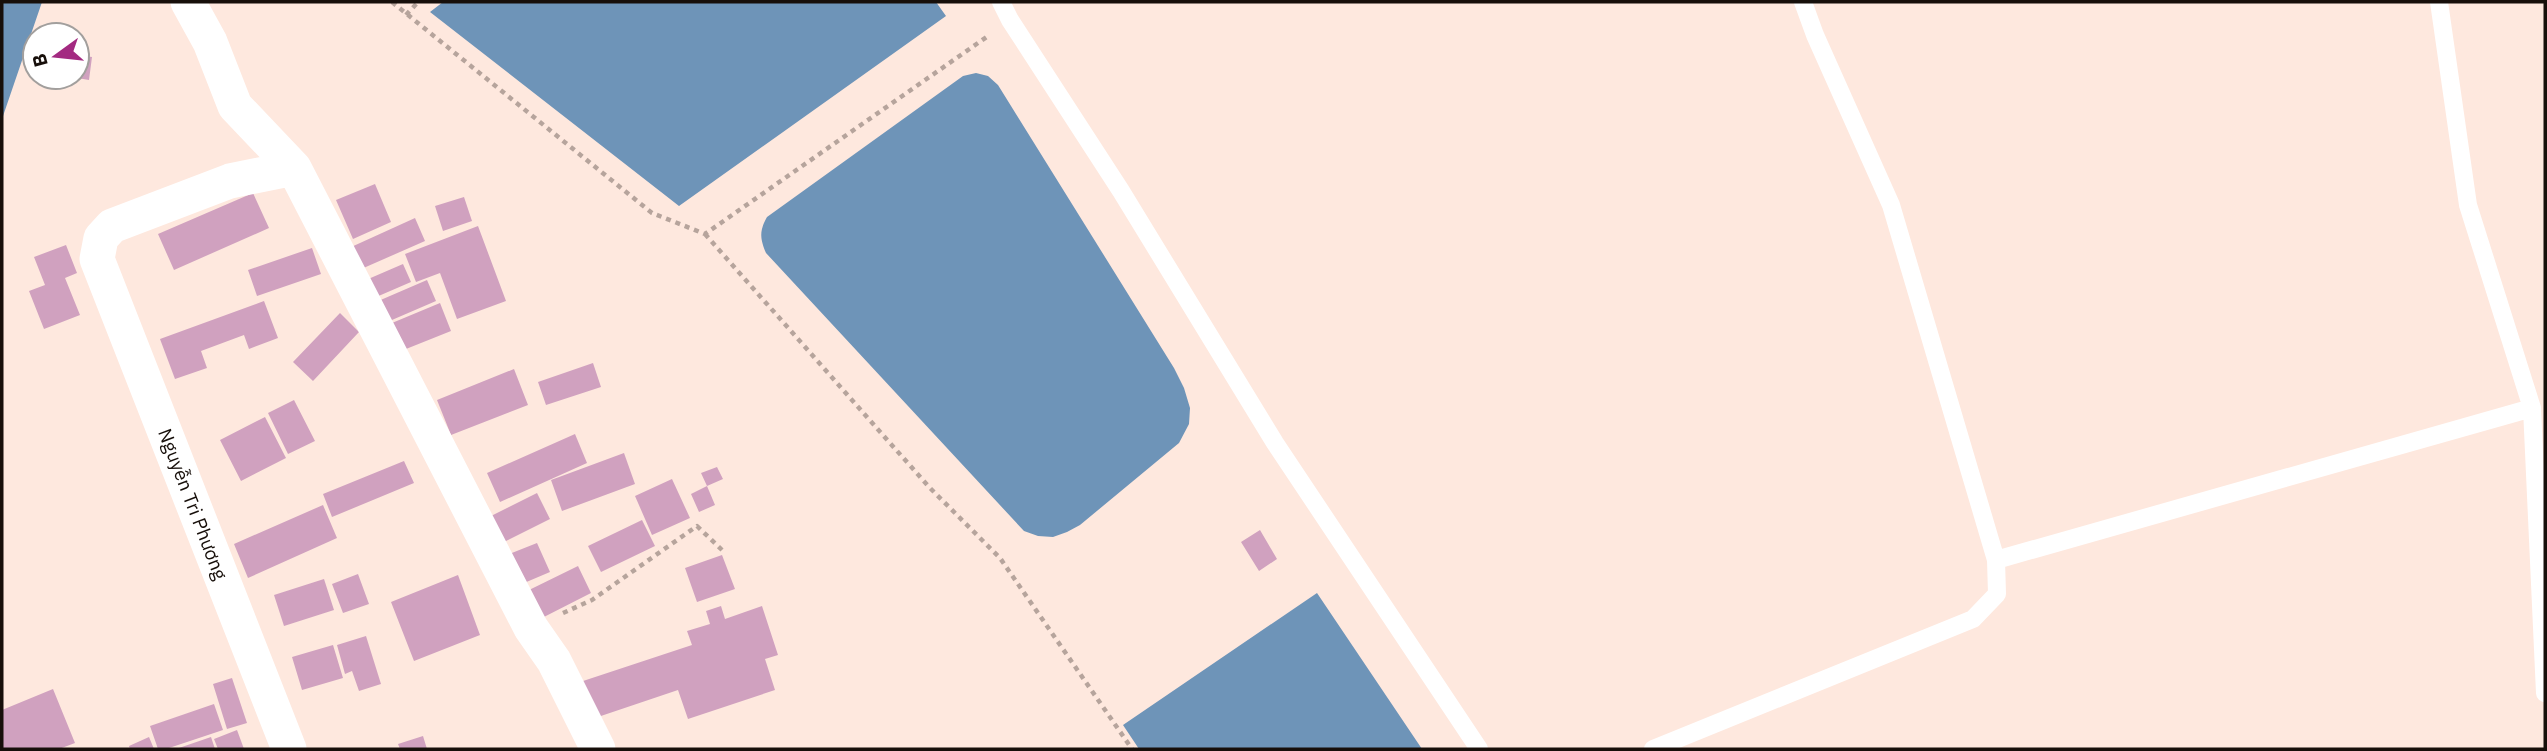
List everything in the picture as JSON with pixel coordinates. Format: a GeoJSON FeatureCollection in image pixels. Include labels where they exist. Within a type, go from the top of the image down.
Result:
{"type":"FeatureCollection","features":[{"type":"Feature","properties":{"kind":"street"},"geometry":{"type":"LineString","coordinates":[[188,2],[210,42],[235,106],[294,168],[531,628],[554,661],[598,749]]}},
{"type":"Feature","properties":{"kind":"street","name":"Nguyễn Tri Phương"},"geometry":{"type":"LineString","coordinates":[[289,749],[97,259],[101,238],[112,226],[230,181],[294,168]]}},
{"type":"Feature","properties":{"kind":"lane"},"geometry":{"type":"LineString","coordinates":[[1001,2],[1121,191],[1275,443],[1479,749]]}},
{"type":"Feature","properties":{"kind":"lane"},"geometry":{"type":"LineString","coordinates":[[1653,749],[1973,620],[1997,594],[1996,560],[1891,205],[1815,35],[1803,2]]}},
{"type":"Feature","properties":{"kind":"lane"},"geometry":{"type":"LineString","coordinates":[[2439,2],[2468,205],[2532,408],[2545,693]]}},
{"type":"Feature","properties":{"kind":"lane"},"geometry":{"type":"LineString","coordinates":[[1996,560],[2532,408]]}},
{"type":"Feature","properties":{"kind":"path"},"geometry":{"type":"LineString","coordinates":[[392,2],[652,214],[705,234],[929,487],[1000,558],[1132,749]]}},
{"type":"Feature","properties":{"kind":"path"},"geometry":{"type":"LineString","coordinates":[[406,15],[418,2]]}},
{"type":"Feature","properties":{"kind":"path"},"geometry":{"type":"LineString","coordinates":[[705,234],[1010,20]]}},
{"type":"Feature","properties":{"kind":"path"},"geometry":{"type":"LineString","coordinates":[[531,628],[592,600],[696,526],[722,550]]}},
{"type":"Feature","properties":{"kind":"water"},"geometry":{"type":"Polygon","coordinates":[[[2,2],[42,2],[36,21],[21,21],[21,63],[2,119],[2,2]]]}},
{"type":"Feature","properties":{"kind":"water"},"geometry":{"type":"Polygon","coordinates":[[[443,2],[936,2],[946,16],[679,206],[430,12],[443,2]]]}},
{"type":"Feature","properties":{"kind":"water"},"geometry":{"type":"Polygon","coordinates":[[[976,73],[988,76],[998,85],[1174,368],[1190,408],[1189,424],[1179,443],[1080,525],[1053,537],[1024,531],[766,253],[762,239],[767,217],[963,76],[976,73]]]}},
{"type":"Feature","properties":{"kind":"water"},"geometry":{"type":"Polygon","coordinates":[[[1317,593],[1422,749],[1139,749],[1123,725],[1317,593]]]}},
{"type":"Feature","properties":{"kind":"building"},"geometry":{"type":"Polygon","coordinates":[[[375,184],[391,222],[353,239],[336,200],[375,184]]]}},
{"type":"Feature","properties":{"kind":"building"},"geometry":{"type":"Polygon","coordinates":[[[253,193],[269,228],[174,270],[158,234],[253,193]]]}},
{"type":"Feature","properties":{"kind":"building"},"geometry":{"type":"Polygon","coordinates":[[[464,197],[472,221],[443,231],[435,206],[464,197]]]}},
{"type":"Feature","properties":{"kind":"building"},"geometry":{"type":"Polygon","coordinates":[[[415,218],[425,241],[359,270],[349,248],[415,218]]]}},
{"type":"Feature","properties":{"kind":"building"},"geometry":{"type":"Polygon","coordinates":[[[478,226],[506,301],[457,319],[440,273],[416,282],[405,254],[478,226]]]}},
{"type":"Feature","properties":{"kind":"building"},"geometry":{"type":"Polygon","coordinates":[[[66,245],[77,273],[65,278],[80,315],[44,329],[29,291],[45,285],[34,257],[66,245]]]}},
{"type":"Feature","properties":{"kind":"building"},"geometry":{"type":"Polygon","coordinates":[[[312,248],[321,274],[257,296],[248,270],[312,248]]]}},
{"type":"Feature","properties":{"kind":"building"},"geometry":{"type":"Polygon","coordinates":[[[403,264],[411,282],[367,301],[359,283],[403,264]]]}},
{"type":"Feature","properties":{"kind":"building"},"geometry":{"type":"Polygon","coordinates":[[[427,280],[436,301],[378,326],[369,305],[427,280]]]}},
{"type":"Feature","properties":{"kind":"building"},"geometry":{"type":"Polygon","coordinates":[[[264,301],[278,338],[249,349],[244,335],[201,351],[207,368],[175,379],[160,339],[264,301]]]}},
{"type":"Feature","properties":{"kind":"building"},"geometry":{"type":"Polygon","coordinates":[[[440,303],[451,331],[391,355],[380,328],[440,303]]]}},
{"type":"Feature","properties":{"kind":"building"},"geometry":{"type":"Polygon","coordinates":[[[340,313],[359,332],[313,381],[293,362],[340,313]]]}},
{"type":"Feature","properties":{"kind":"building"},"geometry":{"type":"Polygon","coordinates":[[[593,363],[601,387],[546,405],[538,382],[593,363]]]}},
{"type":"Feature","properties":{"kind":"building"},"geometry":{"type":"Polygon","coordinates":[[[514,369],[528,405],[451,435],[437,400],[514,369]]]}},
{"type":"Feature","properties":{"kind":"building"},"geometry":{"type":"Polygon","coordinates":[[[294,400],[315,441],[288,454],[268,413],[294,400]]]}},
{"type":"Feature","properties":{"kind":"building"},"geometry":{"type":"Polygon","coordinates":[[[265,417],[286,458],[241,481],[220,440],[265,417]]]}},
{"type":"Feature","properties":{"kind":"building"},"geometry":{"type":"Polygon","coordinates":[[[575,434],[587,463],[500,502],[487,473],[575,434]]]}},
{"type":"Feature","properties":{"kind":"building"},"geometry":{"type":"Polygon","coordinates":[[[624,453],[635,484],[562,511],[551,480],[624,453]]]}},
{"type":"Feature","properties":{"kind":"building"},"geometry":{"type":"Polygon","coordinates":[[[404,461],[414,483],[332,517],[323,494],[404,461]]]}},
{"type":"Feature","properties":{"kind":"building"},"geometry":{"type":"Polygon","coordinates":[[[717,467],[723,479],[707,486],[701,473],[717,467]]]}},
{"type":"Feature","properties":{"kind":"building"},"geometry":{"type":"Polygon","coordinates":[[[672,479],[690,518],[652,535],[635,496],[672,479]]]}},
{"type":"Feature","properties":{"kind":"building"},"geometry":{"type":"Polygon","coordinates":[[[707,486],[715,505],[699,512],[691,494],[707,486]]]}},
{"type":"Feature","properties":{"kind":"building"},"geometry":{"type":"Polygon","coordinates":[[[537,493],[550,519],[496,546],[483,520],[537,493]]]}},
{"type":"Feature","properties":{"kind":"building"},"geometry":{"type":"Polygon","coordinates":[[[323,505],[337,538],[248,578],[234,544],[323,505]]]}},
{"type":"Feature","properties":{"kind":"building"},"geometry":{"type":"Polygon","coordinates":[[[642,520],[655,546],[601,572],[588,546],[642,520]]]}},
{"type":"Feature","properties":{"kind":"building"},"geometry":{"type":"Polygon","coordinates":[[[1260,530],[1277,559],[1259,571],[1241,542],[1260,530]]]}},
{"type":"Feature","properties":{"kind":"building"},"geometry":{"type":"Polygon","coordinates":[[[537,543],[550,572],[517,586],[504,556],[537,543]]]}},
{"type":"Feature","properties":{"kind":"building"},"geometry":{"type":"Polygon","coordinates":[[[722,555],[735,589],[697,602],[685,568],[722,555]]]}},
{"type":"Feature","properties":{"kind":"building"},"geometry":{"type":"Polygon","coordinates":[[[578,566],[591,593],[540,619],[527,591],[578,566]]]}},
{"type":"Feature","properties":{"kind":"building"},"geometry":{"type":"Polygon","coordinates":[[[358,574],[369,604],[343,613],[332,584],[358,574]]]}},
{"type":"Feature","properties":{"kind":"building"},"geometry":{"type":"Polygon","coordinates":[[[458,575],[480,635],[414,661],[391,602],[458,575]]]}},
{"type":"Feature","properties":{"kind":"building"},"geometry":{"type":"Polygon","coordinates":[[[324,579],[334,610],[284,626],[274,595],[324,579]]]}},
{"type":"Feature","properties":{"kind":"building"},"geometry":{"type":"Polygon","coordinates":[[[721,606],[725,619],[762,606],[778,655],[765,659],[775,690],[688,719],[678,690],[589,720],[577,683],[692,645],[687,631],[710,624],[706,611],[721,606]]]}},
{"type":"Feature","properties":{"kind":"building"},"geometry":{"type":"Polygon","coordinates":[[[366,636],[381,684],[359,691],[352,671],[345,674],[337,645],[366,636]]]}},
{"type":"Feature","properties":{"kind":"building"},"geometry":{"type":"Polygon","coordinates":[[[333,645],[343,678],[302,690],[292,657],[333,645]]]}},
{"type":"Feature","properties":{"kind":"building"},"geometry":{"type":"Polygon","coordinates":[[[232,678],[247,723],[227,729],[213,684],[232,678]]]}},
{"type":"Feature","properties":{"kind":"building"},"geometry":{"type":"Polygon","coordinates":[[[53,689],[75,743],[59,749],[2,749],[2,710],[53,689]]]}},
{"type":"Feature","properties":{"kind":"building"},"geometry":{"type":"Polygon","coordinates":[[[214,704],[223,730],[166,749],[158,749],[150,726],[214,704]]]}},
{"type":"Feature","properties":{"kind":"building"},"geometry":{"type":"Polygon","coordinates":[[[237,730],[244,749],[218,749],[214,739],[237,730]]]}},
{"type":"Feature","properties":{"kind":"building"},"geometry":{"type":"Polygon","coordinates":[[[423,736],[427,749],[400,749],[398,744],[423,736]]]}},
{"type":"Feature","properties":{"kind":"building"},"geometry":{"type":"Polygon","coordinates":[[[149,737],[154,749],[130,749],[129,746],[149,737]]]}},
{"type":"Feature","properties":{"kind":"building"},"geometry":{"type":"Polygon","coordinates":[[[211,737],[215,749],[176,749],[211,737]]]}}]}
